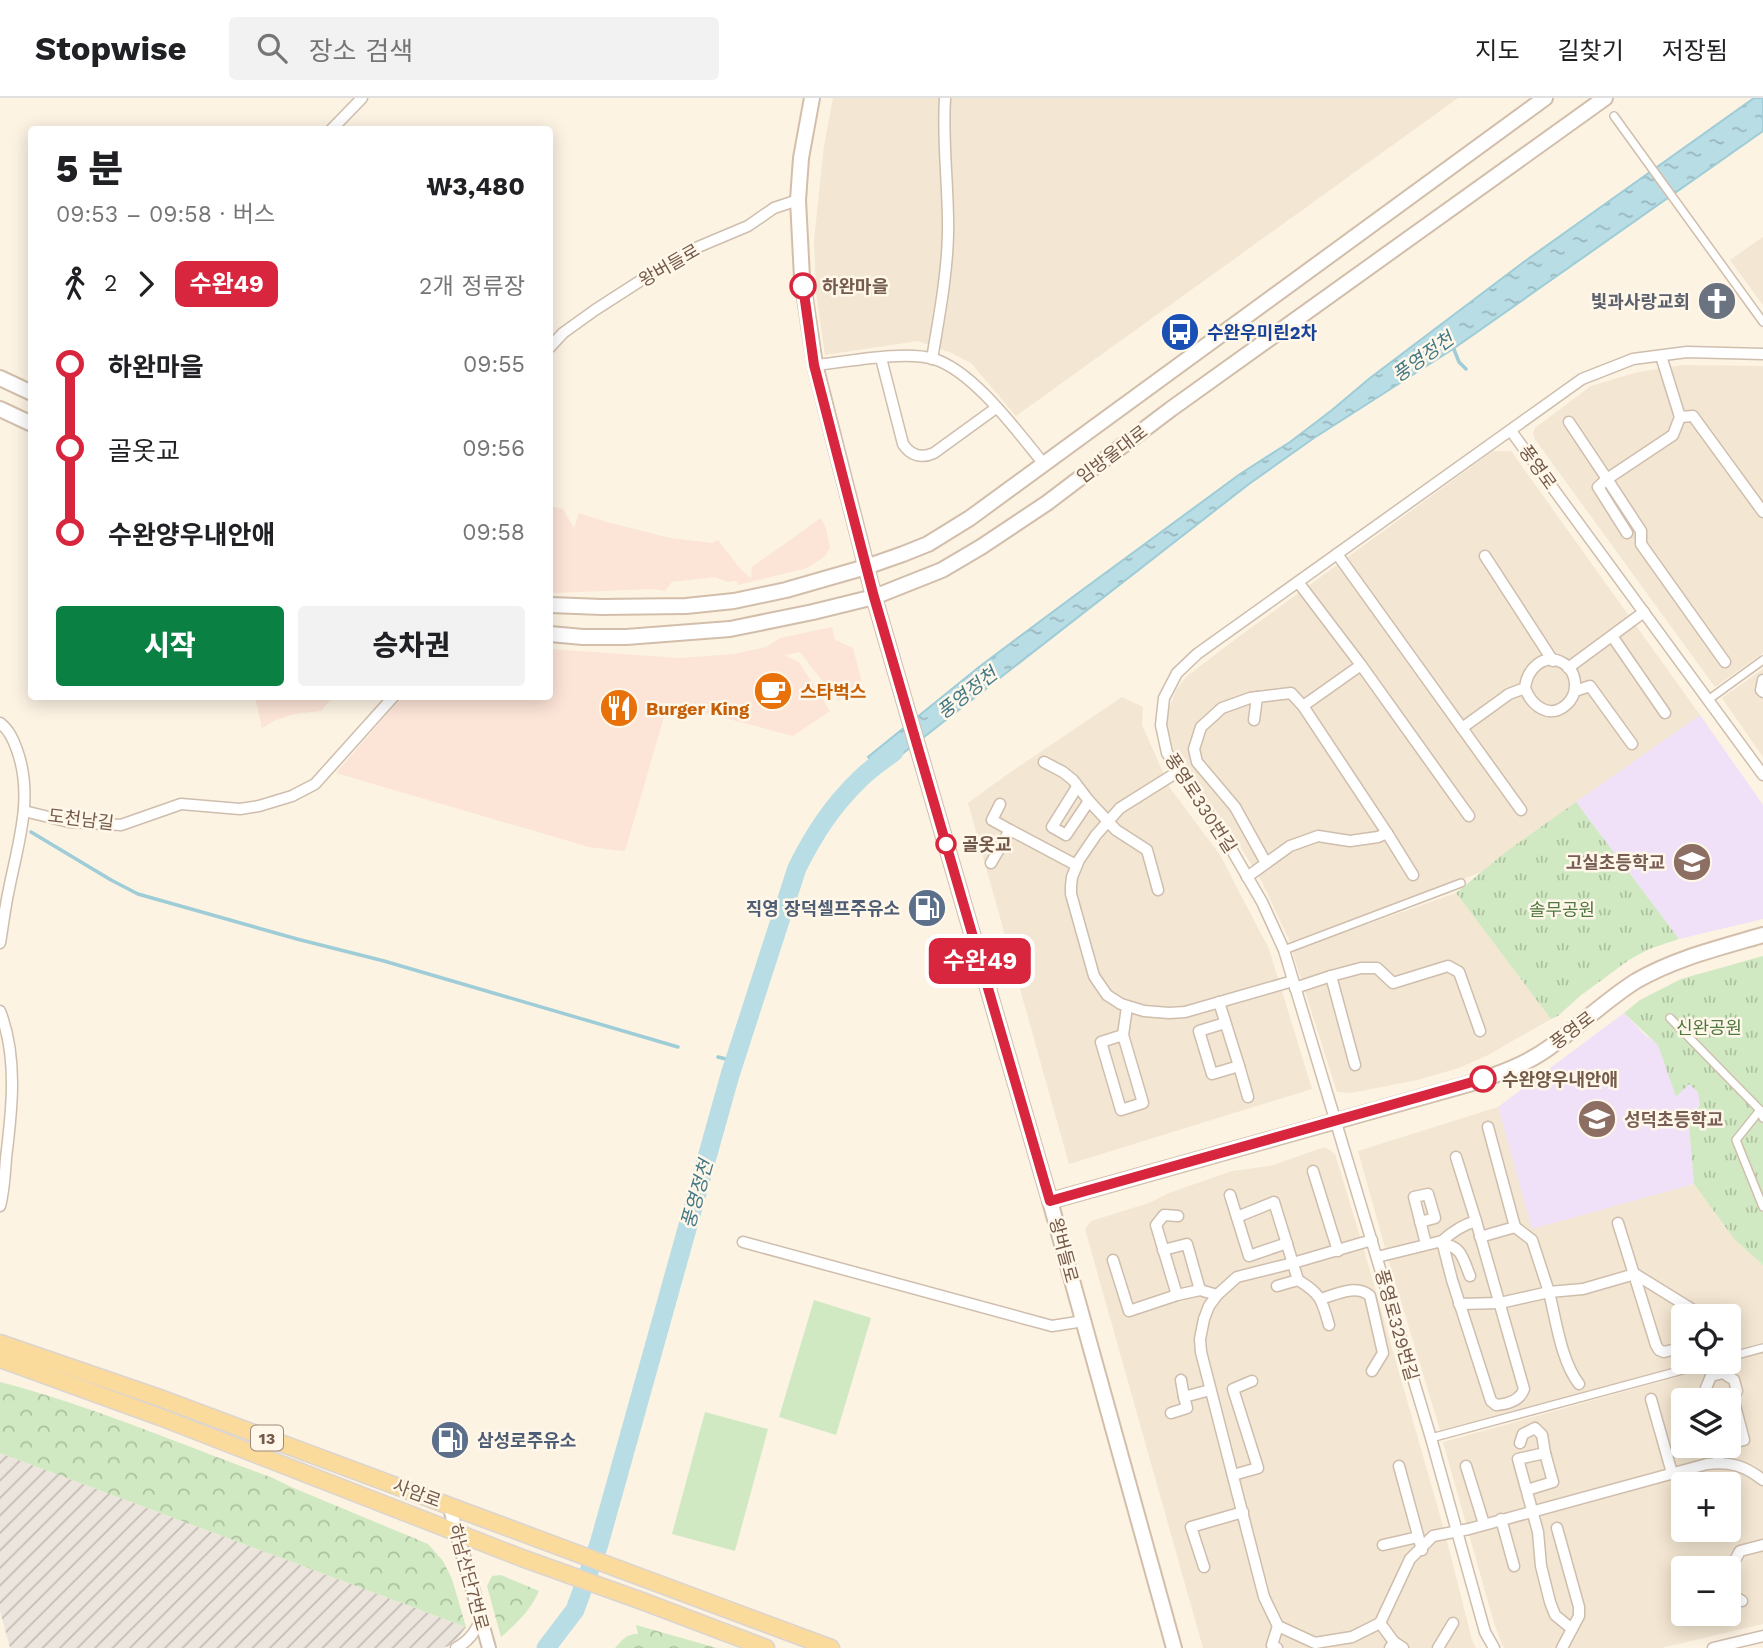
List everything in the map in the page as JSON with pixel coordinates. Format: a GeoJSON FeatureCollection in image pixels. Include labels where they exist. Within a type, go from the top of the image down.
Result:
{"type":"FeatureCollection","features":[{"type":"Feature","properties":{"kind":"main road","name":"왕버들로"},"geometry":{"type":"LineString","coordinates":[[812,98],[801,158],[798,200],[802,278],[814,365],[894,670],[1050,1201],[1174,1648]]}},
{"type":"Feature","properties":{"kind":"main road","name":"임방울대로"},"geometry":{"type":"LineString","coordinates":[[553,605],[686,606],[734,601],[786,590],[866,567],[928,544],[970,518],[1545,98]]}},
{"type":"Feature","properties":{"kind":"main road","name":"임방울대로"},"geometry":{"type":"LineString","coordinates":[[553,634],[626,637],[730,629],[874,597],[942,570],[1047,503],[1171,410],[1605,98]]}},
{"type":"Feature","properties":{"kind":"main road"},"geometry":{"type":"LineString","coordinates":[[0,378],[28,391]]}},
{"type":"Feature","properties":{"kind":"main road"},"geometry":{"type":"LineString","coordinates":[[0,409],[28,422]]}},
{"type":"Feature","properties":{"kind":"main road","name":"풍영로"},"geometry":{"type":"LineString","coordinates":[[1050,1201],[1504,1072],[1548,1048],[1633,983],[1655,971],[1686,958],[1763,935]]}},
{"type":"Feature","properties":{"kind":"main road","name":"사암로"},"geometry":{"type":"LineString","coordinates":[[0,1343],[157,1397],[831,1648]]}},
{"type":"Feature","properties":{"kind":"main road","name":"사암로"},"geometry":{"type":"LineString","coordinates":[[0,1359],[160,1417],[522,1558],[766,1648]]}},
{"type":"Feature","properties":{"kind":"street"},"geometry":{"type":"LineString","coordinates":[[335,126],[362,98]]}},
{"type":"Feature","properties":{"kind":"street"},"geometry":{"type":"LineString","coordinates":[[932,359],[946,272],[948,231],[945,98]]}},
{"type":"Feature","properties":{"kind":"street"},"geometry":{"type":"LineString","coordinates":[[1614,116],[1763,322]]}},
{"type":"Feature","properties":{"kind":"street","name":"왕버들로"},"geometry":{"type":"LineString","coordinates":[[553,344],[563,333],[595,310],[671,261],[747,226],[774,208],[798,200]]}},
{"type":"Feature","properties":{"kind":"street","name":"풍영로330번길"},"geometry":{"type":"LineString","coordinates":[[1335,1121],[1284,950],[1262,902],[1226,840],[1167,753],[1161,725],[1164,698],[1177,673],[1197,654],[1582,379],[1633,359],[1687,352],[1763,354]]}},
{"type":"Feature","properties":{"kind":"street"},"geometry":{"type":"LineString","coordinates":[[814,365],[904,356],[932,359],[951,366],[967,377],[1044,463]]}},
{"type":"Feature","properties":{"kind":"street"},"geometry":{"type":"LineString","coordinates":[[1627,533],[1598,487],[1673,435],[1680,417],[1661,356]]}},
{"type":"Feature","properties":{"kind":"street"},"geometry":{"type":"LineString","coordinates":[[881,358],[903,444],[908,452],[918,456],[934,453],[996,408]]}},
{"type":"Feature","properties":{"kind":"street"},"geometry":{"type":"LineString","coordinates":[[1680,417],[1693,416],[1763,512]]}},
{"type":"Feature","properties":{"kind":"street"},"geometry":{"type":"LineString","coordinates":[[1569,422],[1641,531],[1641,544],[1725,662]]}},
{"type":"Feature","properties":{"kind":"street","name":"풍영로"},"geometry":{"type":"LineString","coordinates":[[1511,431],[1763,775]]}},
{"type":"Feature","properties":{"kind":"street"},"geometry":{"type":"LineString","coordinates":[[1337,554],[1521,810]]}},
{"type":"Feature","properties":{"kind":"street"},"geometry":{"type":"LineString","coordinates":[[1485,556],[1553,661]]}},
{"type":"Feature","properties":{"kind":"street"},"geometry":{"type":"LineString","coordinates":[[1298,582],[1469,816]]}},
{"type":"Feature","properties":{"kind":"street"},"geometry":{"type":"LineString","coordinates":[[1568,668],[1644,612]]}},
{"type":"Feature","properties":{"kind":"street"},"geometry":{"type":"LineString","coordinates":[[1612,636],[1665,713]]}},
{"type":"Feature","properties":{"kind":"street"},"geometry":{"type":"LineString","coordinates":[[1708,700],[1763,660]]}},
{"type":"Feature","properties":{"kind":"street"},"geometry":{"type":"LineString","coordinates":[[1553,661],[1561,662],[1568,668],[1575,682],[1575,691],[1563,708],[1548,711],[1539,708],[1525,688],[1526,679],[1533,667],[1539,663],[1553,661]]}},
{"type":"Feature","properties":{"kind":"street"},"geometry":{"type":"LineString","coordinates":[[1303,706],[1361,665]]}},
{"type":"Feature","properties":{"kind":"street"},"geometry":{"type":"LineString","coordinates":[[1763,680],[1763,692]]}},
{"type":"Feature","properties":{"kind":"street"},"geometry":{"type":"LineString","coordinates":[[1575,691],[1590,686],[1632,744]]}},
{"type":"Feature","properties":{"kind":"street"},"geometry":{"type":"LineString","coordinates":[[1462,728],[1509,694],[1525,688]]}},
{"type":"Feature","properties":{"kind":"street"},"geometry":{"type":"LineString","coordinates":[[1266,863],[1235,807],[1197,762],[1194,749],[1201,727],[1223,708],[1257,697],[1291,694],[1303,706],[1413,875]]}},
{"type":"Feature","properties":{"kind":"street"},"geometry":{"type":"LineString","coordinates":[[1254,720],[1257,697]]}},
{"type":"Feature","properties":{"kind":"street","name":"도천남길"},"geometry":{"type":"LineString","coordinates":[[0,943],[22,835],[24,811],[69,822],[121,825],[181,804],[240,809],[259,806],[292,796],[315,784],[390,700]]}},
{"type":"Feature","properties":{"kind":"street"},"geometry":{"type":"LineString","coordinates":[[0,723],[12,738],[20,758],[24,777],[24,811]]}},
{"type":"Feature","properties":{"kind":"street"},"geometry":{"type":"LineString","coordinates":[[1044,762],[1073,780],[1089,802],[1116,830],[1147,850],[1158,890]]}},
{"type":"Feature","properties":{"kind":"street"},"geometry":{"type":"LineString","coordinates":[[1179,771],[1120,808],[1096,835],[1076,865],[1072,877],[1071,894],[1094,976],[1107,995],[1127,1007],[1144,1011],[1185,1012],[1361,968],[1377,968],[1393,983],[1448,966],[1459,972],[1480,1031]]}},
{"type":"Feature","properties":{"kind":"street"},"geometry":{"type":"LineString","coordinates":[[1077,787],[1052,827],[1066,835],[1089,802]]}},
{"type":"Feature","properties":{"kind":"street"},"geometry":{"type":"LineString","coordinates":[[1000,804],[992,820],[1076,865]]}},
{"type":"Feature","properties":{"kind":"street"},"geometry":{"type":"LineString","coordinates":[[991,863],[1010,830]]}},
{"type":"Feature","properties":{"kind":"street"},"geometry":{"type":"LineString","coordinates":[[1247,877],[1290,846],[1318,836],[1350,841],[1387,833]]}},
{"type":"Feature","properties":{"kind":"street"},"geometry":{"type":"LineString","coordinates":[[1284,950],[1461,883]]}},
{"type":"Feature","properties":{"kind":"street"},"geometry":{"type":"LineString","coordinates":[[1331,976],[1355,1065]]}},
{"type":"Feature","properties":{"kind":"street"},"geometry":{"type":"LineString","coordinates":[[1219,1002],[1248,1097]]}},
{"type":"Feature","properties":{"kind":"street"},"geometry":{"type":"LineString","coordinates":[[1123,1035],[1101,1042],[1121,1110],[1143,1103],[1123,1035],[1127,1007]]}},
{"type":"Feature","properties":{"kind":"street"},"geometry":{"type":"LineString","coordinates":[[0,1012],[11,1053],[12,1081],[10,1127],[0,1206]]}},
{"type":"Feature","properties":{"kind":"street"},"geometry":{"type":"LineString","coordinates":[[1670,1018],[1760,1110],[1763,1118]]}},
{"type":"Feature","properties":{"kind":"street"},"geometry":{"type":"LineString","coordinates":[[1225,1023],[1199,1031],[1212,1074],[1239,1066]]}},
{"type":"Feature","properties":{"kind":"street"},"geometry":{"type":"LineString","coordinates":[[1760,1110],[1736,1140],[1763,1207]]}},
{"type":"Feature","properties":{"kind":"street","name":"풍영로329번길"},"geometry":{"type":"LineString","coordinates":[[1335,1121],[1431,1438],[1485,1632],[1494,1648]]}},
{"type":"Feature","properties":{"kind":"street"},"geometry":{"type":"LineString","coordinates":[[1488,1127],[1515,1227],[1532,1240],[1549,1292],[1566,1360],[1579,1384]]}},
{"type":"Feature","properties":{"kind":"street"},"geometry":{"type":"LineString","coordinates":[[1442,1242],[1492,1401],[1496,1405],[1516,1400],[1521,1397],[1524,1389],[1456,1157]]}},
{"type":"Feature","properties":{"kind":"street"},"geometry":{"type":"LineString","coordinates":[[1313,1171],[1338,1251]]}},
{"type":"Feature","properties":{"kind":"street"},"geometry":{"type":"LineString","coordinates":[[1230,1195],[1249,1256],[1287,1243]]}},
{"type":"Feature","properties":{"kind":"street"},"geometry":{"type":"LineString","coordinates":[[1237,1217],[1274,1202],[1298,1280],[1310,1287],[1321,1299],[1329,1325]]}},
{"type":"Feature","properties":{"kind":"street"},"geometry":{"type":"LineString","coordinates":[[1177,1295],[1156,1225],[1164,1216],[1178,1216]]}},
{"type":"Feature","properties":{"kind":"street"},"geometry":{"type":"LineString","coordinates":[[1442,1242],[1452,1232],[1476,1221]]}},
{"type":"Feature","properties":{"kind":"street"},"geometry":{"type":"LineString","coordinates":[[1420,1222],[1426,1244]]}},
{"type":"Feature","properties":{"kind":"street"},"geometry":{"type":"LineString","coordinates":[[1618,1223],[1656,1345],[1664,1352],[1671,1350]]}},
{"type":"Feature","properties":{"kind":"street"},"geometry":{"type":"LineString","coordinates":[[1480,1237],[1515,1227]]}},
{"type":"Feature","properties":{"kind":"street"},"geometry":{"type":"LineString","coordinates":[[1372,1240],[1237,1277],[1217,1295],[1204,1318],[1200,1339],[1201,1352],[1210,1390],[1264,1597],[1278,1626],[1315,1643],[1352,1637],[1380,1623],[1410,1559],[1422,1550],[1433,1536],[1671,1474]]}},
{"type":"Feature","properties":{"kind":"street"},"geometry":{"type":"LineString","coordinates":[[743,1242],[1052,1326],[1084,1321]]}},
{"type":"Feature","properties":{"kind":"street"},"geometry":{"type":"LineString","coordinates":[[1377,1257],[1442,1242],[1459,1250],[1470,1276]]}},
{"type":"Feature","properties":{"kind":"street"},"geometry":{"type":"LineString","coordinates":[[1163,1251],[1187,1244],[1200,1290]]}},
{"type":"Feature","properties":{"kind":"street"},"geometry":{"type":"LineString","coordinates":[[1113,1260],[1129,1311],[1200,1290],[1217,1295]]}},
{"type":"Feature","properties":{"kind":"street"},"geometry":{"type":"LineString","coordinates":[[1460,1304],[1500,1303],[1549,1292],[1583,1289],[1635,1274],[1684,1304]]}},
{"type":"Feature","properties":{"kind":"street"},"geometry":{"type":"LineString","coordinates":[[1277,1286],[1298,1280]]}},
{"type":"Feature","properties":{"kind":"street"},"geometry":{"type":"LineString","coordinates":[[1321,1299],[1350,1290],[1365,1291],[1370,1296],[1383,1353],[1372,1371]]}},
{"type":"Feature","properties":{"kind":"street"},"geometry":{"type":"LineString","coordinates":[[1741,1354],[1763,1348]]}},
{"type":"Feature","properties":{"kind":"street"},"geometry":{"type":"LineString","coordinates":[[1431,1438],[1671,1373]]}},
{"type":"Feature","properties":{"kind":"street"},"geometry":{"type":"LineString","coordinates":[[1706,1388],[1711,1376],[1723,1373],[1734,1380],[1736,1388]]}},
{"type":"Feature","properties":{"kind":"street"},"geometry":{"type":"LineString","coordinates":[[1171,1413],[1187,1408],[1181,1380]]}},
{"type":"Feature","properties":{"kind":"street"},"geometry":{"type":"LineString","coordinates":[[1233,1475],[1258,1468],[1233,1390],[1252,1381]]}},
{"type":"Feature","properties":{"kind":"street"},"geometry":{"type":"LineString","coordinates":[[1184,1397],[1210,1390]]}},
{"type":"Feature","properties":{"kind":"street"},"geometry":{"type":"LineString","coordinates":[[1651,1399],[1671,1472]]}},
{"type":"Feature","properties":{"kind":"street"},"geometry":{"type":"LineString","coordinates":[[1520,1443],[1523,1434],[1535,1428],[1542,1435],[1553,1482],[1527,1490]]}},
{"type":"Feature","properties":{"kind":"street"},"geometry":{"type":"LineString","coordinates":[[1545,1452],[1518,1459],[1533,1510],[1540,1541],[1541,1566],[1553,1611],[1572,1629]]}},
{"type":"Feature","properties":{"kind":"street"},"geometry":{"type":"LineString","coordinates":[[1719,1458],[1719,1462]]}},
{"type":"Feature","properties":{"kind":"street"},"geometry":{"type":"LineString","coordinates":[[1680,1472],[1719,1462],[1748,1469],[1763,1480]]}},
{"type":"Feature","properties":{"kind":"street"},"geometry":{"type":"LineString","coordinates":[[1399,1466],[1422,1550]]}},
{"type":"Feature","properties":{"kind":"street"},"geometry":{"type":"LineString","coordinates":[[1466,1466],[1484,1524]]}},
{"type":"Feature","properties":{"kind":"street","name":"하남산단7번로"},"geometry":{"type":"LineString","coordinates":[[449,1505],[488,1643]]}},
{"type":"Feature","properties":{"kind":"street"},"geometry":{"type":"LineString","coordinates":[[1203,1567],[1191,1527],[1242,1512]]}},
{"type":"Feature","properties":{"kind":"street"},"geometry":{"type":"LineString","coordinates":[[1502,1518],[1514,1566]]}},
{"type":"Feature","properties":{"kind":"street"},"geometry":{"type":"LineString","coordinates":[[1558,1528],[1579,1606],[1579,1616],[1562,1648]]}},
{"type":"Feature","properties":{"kind":"street"},"geometry":{"type":"LineString","coordinates":[[1383,1545],[1418,1537]]}},
{"type":"Feature","properties":{"kind":"street"},"geometry":{"type":"LineString","coordinates":[[1737,1556],[1740,1551],[1763,1545]]}},
{"type":"Feature","properties":{"kind":"street"},"geometry":{"type":"LineString","coordinates":[[456,1648],[471,1637],[481,1620]]}},
{"type":"Feature","properties":{"kind":"street"},"geometry":{"type":"LineString","coordinates":[[1380,1623],[1395,1646]]}},
{"type":"Feature","properties":{"kind":"street"},"geometry":{"type":"LineString","coordinates":[[1438,1648],[1453,1623]]}},
{"type":"Feature","properties":{"kind":"street"},"geometry":{"type":"LineString","coordinates":[[1277,1648],[1272,1645],[1278,1626]]}},
{"type":"Feature","properties":{"kind":"street"},"geometry":{"type":"LineString","coordinates":[[1713,1648],[1763,1636]]}},
{"type":"Feature","properties":{"kind":"shaded area"},"geometry":{"type":"Polygon","coordinates":[[[833,98],[1458,98],[1016,416],[971,363],[918,341],[825,355],[816,292],[814,240],[824,146],[833,98]]]}},
{"type":"Feature","properties":{"kind":"shaded area"},"geometry":{"type":"Polygon","coordinates":[[[1763,237],[1763,305],[1730,260],[1763,237]]]}},
{"type":"Feature","properties":{"kind":"shaded area"},"geometry":{"type":"Polygon","coordinates":[[[1683,365],[1763,366],[1763,653],[1715,687],[1533,433],[1535,428],[1591,386],[1638,372],[1683,365]]]}},
{"type":"Feature","properties":{"kind":"shaded area"},"geometry":{"type":"Polygon","coordinates":[[[1493,451],[1511,451],[1700,715],[1507,851],[1482,872],[1290,942],[1263,884],[1233,834],[1173,752],[1166,730],[1169,709],[1176,690],[1186,677],[1233,641],[1493,451]]]}},
{"type":"Feature","properties":{"kind":"shaded area"},"geometry":{"type":"Polygon","coordinates":[[[553,507],[563,509],[574,528],[579,513],[670,538],[712,543],[718,540],[741,570],[751,578],[752,567],[821,518],[826,528],[830,548],[824,557],[807,568],[738,585],[736,581],[728,582],[715,577],[672,582],[665,591],[651,589],[555,593],[553,507]]]}},
{"type":"Feature","properties":{"kind":"shaded area"},"geometry":{"type":"Polygon","coordinates":[[[832,627],[835,640],[853,648],[862,683],[838,701],[800,652],[784,655],[799,662],[830,711],[793,736],[668,703],[625,851],[589,847],[336,773],[399,700],[553,700],[553,649],[679,658],[734,654],[766,647],[780,638],[832,627]]]}},
{"type":"Feature","properties":{"kind":"shaded area"},"geometry":{"type":"Polygon","coordinates":[[[1763,669],[1763,757],[1722,698],[1763,669]]]}},
{"type":"Feature","properties":{"kind":"shaded area"},"geometry":{"type":"Polygon","coordinates":[[[1122,697],[1143,707],[1142,725],[1170,788],[1220,855],[1269,949],[1312,1089],[1069,1164],[968,803],[1122,697]]]}},
{"type":"Feature","properties":{"kind":"shaded area"},"geometry":{"type":"Polygon","coordinates":[[[256,700],[330,700],[321,711],[294,714],[262,728],[256,700]]]}},
{"type":"Feature","properties":{"kind":"shaded area","name":"고실초등학교"},"geometry":{"type":"Polygon","coordinates":[[[1700,715],[1763,805],[1763,919],[1679,939],[1576,802],[1700,715]]]}},
{"type":"Feature","properties":{"kind":"shaded area"},"geometry":{"type":"Polygon","coordinates":[[[1456,893],[1551,1019],[1488,1055],[1459,1068],[1417,1080],[1351,1093],[1337,1092],[1292,951],[1456,893]]]}},
{"type":"Feature","properties":{"kind":"shaded area","name":"성덕초등학교"},"geometry":{"type":"Polygon","coordinates":[[[1624,1013],[1645,1035],[1658,1044],[1676,1097],[1689,1083],[1699,1092],[1700,1104],[1689,1125],[1694,1184],[1532,1229],[1498,1107],[1624,1013]]]}},
{"type":"Feature","properties":{"kind":"shaded area"},"geometry":{"type":"Polygon","coordinates":[[[1498,1107],[1532,1228],[1694,1184],[1735,1240],[1763,1265],[1763,1343],[1741,1349],[1741,1304],[1671,1304],[1671,1368],[1440,1430],[1358,1151],[1498,1107]]]}},
{"type":"Feature","properties":{"kind":"shaded area"},"geometry":{"type":"Polygon","coordinates":[[[1325,1147],[1335,1154],[1362,1243],[1476,1648],[1203,1648],[1085,1229],[1091,1221],[1149,1203],[1169,1193],[1232,1171],[1270,1166],[1325,1147]]]}},
{"type":"Feature","properties":{"kind":"shaded area"},"geometry":{"type":"Polygon","coordinates":[[[1763,1353],[1763,1624],[1661,1648],[1505,1648],[1494,1623],[1443,1442],[1687,1374],[1741,1374],[1741,1359],[1763,1353]]]}},
{"type":"Feature","properties":{"kind":"shaded area"},"geometry":{"type":"Polygon","coordinates":[[[0,1453],[466,1627],[453,1645],[442,1648],[10,1648],[0,1611],[0,1453]]]}},
{"type":"Feature","properties":{"kind":"green space","name":"솔무공원"},"geometry":{"type":"Polygon","coordinates":[[[1576,802],[1679,939],[1649,949],[1629,960],[1551,1019],[1456,893],[1507,851],[1576,802]]]}},
{"type":"Feature","properties":{"kind":"green space","name":"신완공원"},"geometry":{"type":"Polygon","coordinates":[[[1763,956],[1763,1265],[1735,1240],[1694,1184],[1689,1125],[1700,1105],[1698,1092],[1689,1084],[1676,1097],[1658,1045],[1624,1013],[1640,1000],[1681,979],[1763,956]]]}},
{"type":"Feature","properties":{"kind":"green space"},"geometry":{"type":"Polygon","coordinates":[[[814,1300],[871,1318],[836,1435],[779,1417],[814,1300]]]}},
{"type":"Feature","properties":{"kind":"green space"},"geometry":{"type":"Polygon","coordinates":[[[0,1382],[103,1414],[273,1478],[428,1544],[443,1561],[452,1579],[466,1627],[0,1453],[0,1382]]]}},
{"type":"Feature","properties":{"kind":"green space"},"geometry":{"type":"Polygon","coordinates":[[[705,1412],[768,1429],[735,1551],[672,1534],[705,1412]]]}},
{"type":"Feature","properties":{"kind":"green space"},"geometry":{"type":"Polygon","coordinates":[[[501,1575],[539,1591],[523,1616],[501,1637],[487,1586],[492,1576],[501,1575]]]}},
{"type":"Feature","properties":{"kind":"green space"},"geometry":{"type":"Polygon","coordinates":[[[636,1625],[717,1648],[615,1648],[628,1636],[638,1634],[636,1625]]]}},
{"type":"Feature","properties":{"kind":"water","name":"풍영정천"},"geometry":{"type":"Polygon","coordinates":[[[1754,98],[1763,98],[1763,131],[1453,349],[1314,438],[1249,484],[879,772],[868,757],[979,667],[1240,474],[1290,442],[1525,261],[1754,98]]]}},
{"type":"Feature","properties":{"kind":"waterway"},"geometry":{"type":"LineString","coordinates":[[1453,347],[1459,362],[1466,369]]}},
{"type":"Feature","properties":{"kind":"waterway","name":"풍영정천"},"geometry":{"type":"LineString","coordinates":[[546,1648],[575,1610],[599,1544],[730,1075],[797,868],[832,810],[864,775],[894,752]]}},
{"type":"Feature","properties":{"kind":"waterway"},"geometry":{"type":"LineString","coordinates":[[31,832],[138,894],[384,961],[678,1047]]}},
{"type":"Feature","properties":{"kind":"waterway"},"geometry":{"type":"LineString","coordinates":[[718,1057],[734,1061]]}},
{"type":"Feature","properties":{"kind":"bus line","name":"수완49"},"geometry":{"type":"LineString","coordinates":[[803,286],[814,365],[874,597],[1050,1201],[1483,1079]]}},
{"type":"Feature","properties":{"kind":"place","name":"하완마을"},"geometry":{"type":"Point","coordinates":[803,286]}},
{"type":"Feature","properties":{"kind":"place","name":"빛과사랑교회"},"geometry":{"type":"Point","coordinates":[1717,301]}},
{"type":"Feature","properties":{"kind":"place","name":"수완우미린2차"},"geometry":{"type":"Point","coordinates":[1180,332]}},
{"type":"Feature","properties":{"kind":"place","name":"스타벅스"},"geometry":{"type":"Point","coordinates":[773,691]}},
{"type":"Feature","properties":{"kind":"place","name":"Burger King"},"geometry":{"type":"Point","coordinates":[619,708]}},
{"type":"Feature","properties":{"kind":"place","name":"골옷교"},"geometry":{"type":"Point","coordinates":[946,844]}},
{"type":"Feature","properties":{"kind":"place","name":"고실초등학교"},"geometry":{"type":"Point","coordinates":[1692,862]}},
{"type":"Feature","properties":{"kind":"place","name":"직영 장덕셀프주유소"},"geometry":{"type":"Point","coordinates":[927,908]}},
{"type":"Feature","properties":{"kind":"place","name":"수완양우내안애"},"geometry":{"type":"Point","coordinates":[1483,1079]}},
{"type":"Feature","properties":{"kind":"place","name":"성덕초등학교"},"geometry":{"type":"Point","coordinates":[1597,1119]}},
{"type":"Feature","properties":{"kind":"place","name":"삼성로주유소"},"geometry":{"type":"Point","coordinates":[450,1440]}}]}
